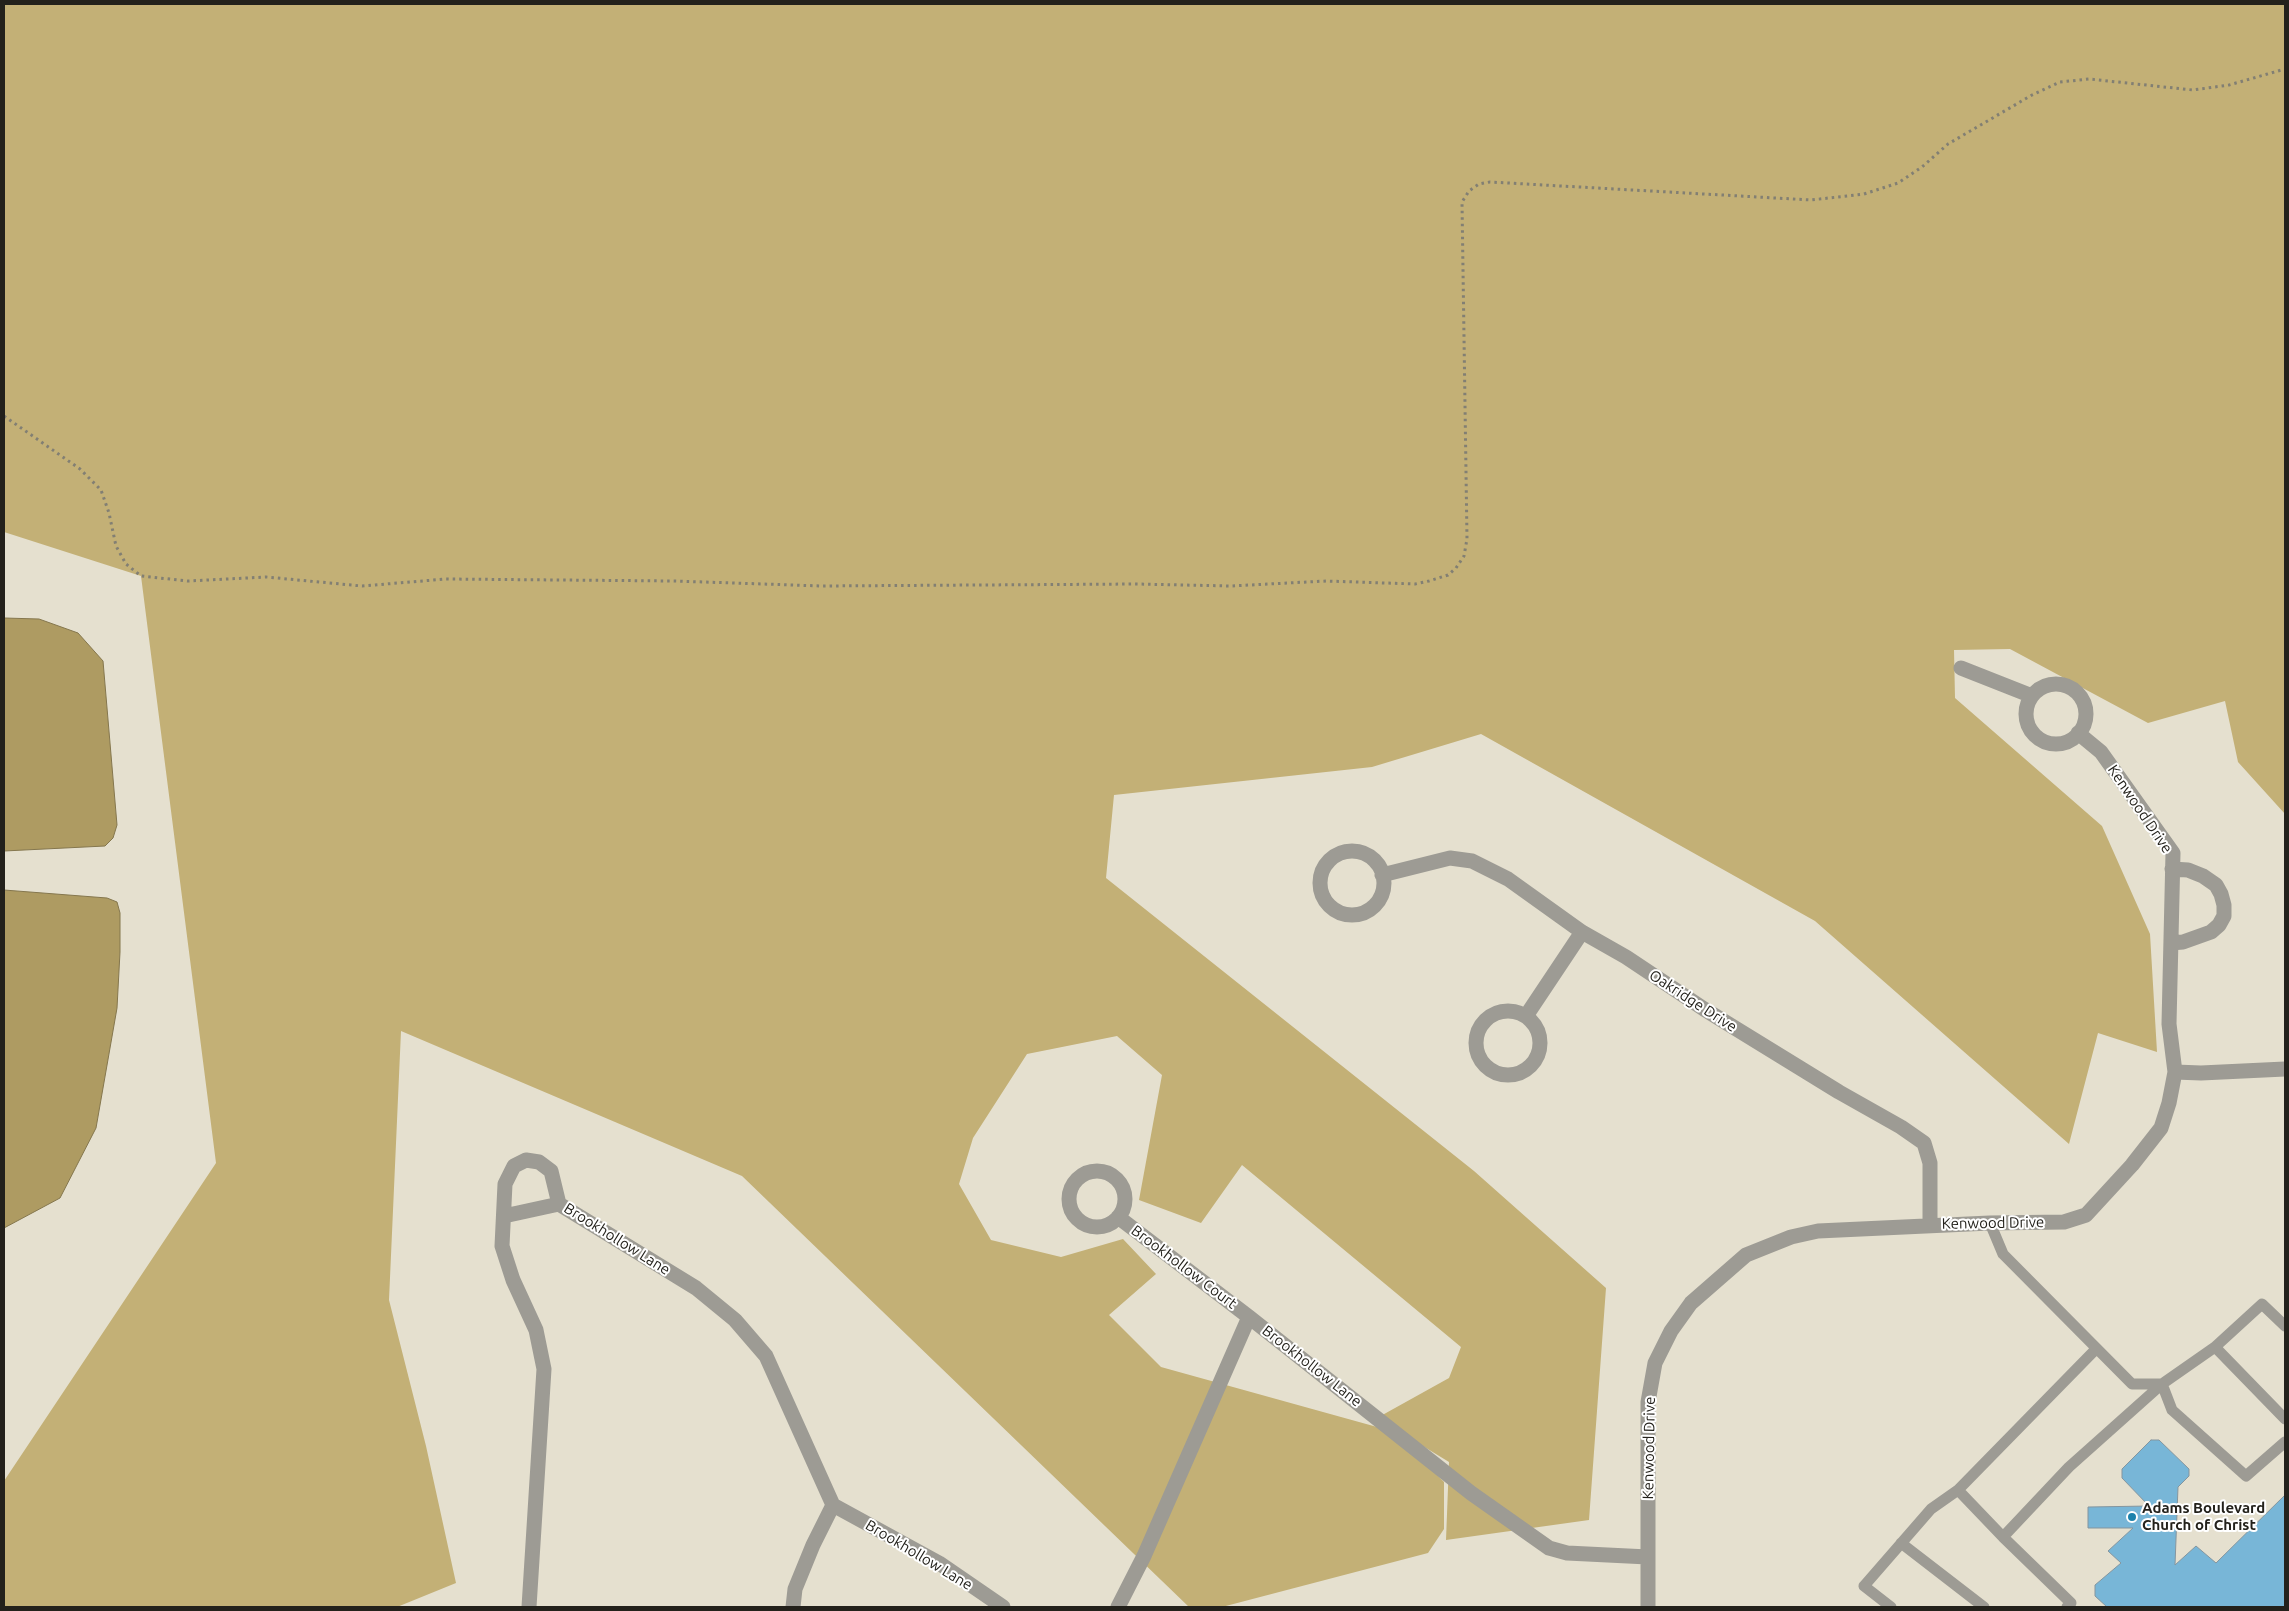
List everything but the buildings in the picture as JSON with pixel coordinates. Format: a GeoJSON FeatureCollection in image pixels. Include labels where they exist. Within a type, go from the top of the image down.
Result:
{"type":"FeatureCollection","features":[{"type":"Feature","properties":{"kind":"street"},"geometry":{"type":"LineString","coordinates":[[1960,668],[2032,696]]}},
{"type":"Feature","properties":{"kind":"street"},"geometry":{"type":"LineString","coordinates":[[2048,685],[2067,687],[2076,692],[2085,709],[2085,719],[2078,733],[2068,742],[2058,744],[2039,739],[2032,733],[2026,714],[2027,705],[2032,696],[2039,689],[2048,685]]}},
{"type":"Feature","properties":{"kind":"street","name":"Kenwood Drive"},"geometry":{"type":"LineString","coordinates":[[1648,1607],[1648,1402],[1655,1363],[1672,1331],[1691,1303],[1746,1255],[1792,1237],[1818,1230],[2064,1222],[2086,1215],[2132,1165],[2162,1128],[2175,1072],[2169,1024],[2173,853],[2102,752],[2078,733]]}},
{"type":"Feature","properties":{"kind":"street"},"geometry":{"type":"LineString","coordinates":[[1345,852],[1356,852],[1366,855],[1375,861],[1382,875],[1383,891],[1379,900],[1363,914],[1352,916],[1342,914],[1325,902],[1319,882],[1327,863],[1335,856],[1345,852]]}},
{"type":"Feature","properties":{"kind":"street","name":"Oakridge Drive"},"geometry":{"type":"LineString","coordinates":[[1382,875],[1450,858],[1472,861],[1508,879],[1582,932],[1626,957],[1721,1020],[1839,1092],[1901,1127],[1924,1143],[1930,1163],[1930,1225]]}},
{"type":"Feature","properties":{"kind":"street"},"geometry":{"type":"LineString","coordinates":[[2172,869],[2188,870],[2203,876],[2216,885],[2224,905],[2224,916],[2219,925],[2211,932],[2183,942],[2172,942]]}},
{"type":"Feature","properties":{"kind":"street"},"geometry":{"type":"LineString","coordinates":[[1526,1016],[1582,932]]}},
{"type":"Feature","properties":{"kind":"street"},"geometry":{"type":"LineString","coordinates":[[1510,1010],[1526,1016],[1536,1027],[1540,1036],[1541,1046],[1538,1056],[1532,1065],[1515,1075],[1494,1073],[1478,1057],[1475,1046],[1476,1035],[1481,1025],[1489,1017],[1499,1012],[1510,1010]]}},
{"type":"Feature","properties":{"kind":"street"},"geometry":{"type":"LineString","coordinates":[[2175,1072],[2285,1070]]}},
{"type":"Feature","properties":{"kind":"street","name":"Brookhollow Lane"},"geometry":{"type":"LineString","coordinates":[[529,1607],[544,1369],[536,1330],[513,1280],[502,1246],[505,1184],[514,1166],[526,1160],[539,1162],[552,1171],[559,1204],[696,1288],[735,1320],[766,1356],[833,1505],[939,1563],[1003,1607]]}},
{"type":"Feature","properties":{"kind":"street"},"geometry":{"type":"LineString","coordinates":[[504,1216],[559,1204]]}},
{"type":"Feature","properties":{"kind":"street","name":"Brookhollow Court"},"geometry":{"type":"LineString","coordinates":[[1118,1217],[1249,1317]]}},
{"type":"Feature","properties":{"kind":"street","name":"Brookhollow Lane"},"geometry":{"type":"LineString","coordinates":[[1118,1607],[1144,1556],[1249,1317],[1471,1493],[1548,1548],[1567,1553],[1648,1557]]}},
{"type":"Feature","properties":{"kind":"street"},"geometry":{"type":"LineString","coordinates":[[793,1607],[795,1589],[813,1545],[833,1505]]}},
{"type":"Feature","properties":{"kind":"lane"},"geometry":{"type":"LineString","coordinates":[[1990,1223],[2003,1254],[2132,1384],[2162,1384]]}},
{"type":"Feature","properties":{"kind":"lane"},"geometry":{"type":"LineString","coordinates":[[2003,1538],[2069,1467],[2162,1384],[2215,1347],[2262,1304],[2285,1326]]}},
{"type":"Feature","properties":{"kind":"lane"},"geometry":{"type":"LineString","coordinates":[[2215,1347],[2285,1418]]}},
{"type":"Feature","properties":{"kind":"lane"},"geometry":{"type":"LineString","coordinates":[[1891,1607],[1864,1586],[1931,1509],[1958,1490],[2096,1348]]}},
{"type":"Feature","properties":{"kind":"lane"},"geometry":{"type":"LineString","coordinates":[[2162,1384],[2172,1410],[2246,1476],[2285,1442]]}},
{"type":"Feature","properties":{"kind":"lane"},"geometry":{"type":"LineString","coordinates":[[1958,1490],[2003,1538],[2071,1602],[2068,1607]]}},
{"type":"Feature","properties":{"kind":"lane"},"geometry":{"type":"LineString","coordinates":[[1901,1543],[1984,1607]]}},
{"type":"Feature","properties":{"kind":"path"},"geometry":{"type":"LineString","coordinates":[[4,416],[80,469],[101,490],[109,513],[116,546],[126,564],[141,576],[188,581],[266,578],[362,586],[446,579],[674,581],[822,586],[1136,584],[1231,586],[1326,581],[1415,584],[1429,582],[1448,575],[1456,568],[1464,556],[1467,539],[1462,202],[1468,191],[1478,184],[1490,182],[1811,200],[1864,194],[1898,184],[1922,167],[1948,144],[2032,95],[2060,82],[2089,79],[2193,90],[2229,85],[2285,69]]}},
{"type":"Feature","properties":{"kind":"shaded area"},"geometry":{"type":"Polygon","coordinates":[[[4,4],[2285,4],[2285,814],[2238,762],[2225,701],[2148,723],[2010,649],[1954,650],[1955,698],[2102,826],[2150,934],[2157,1052],[2098,1033],[2069,1144],[1815,921],[1481,734],[1372,767],[1114,795],[1106,878],[1474,1171],[1606,1288],[1589,1520],[1446,1540],[1449,1462],[1377,1418],[1449,1378],[1461,1347],[1242,1165],[1201,1223],[1139,1200],[1162,1075],[1117,1036],[1027,1054],[973,1138],[959,1184],[991,1240],[1061,1257],[1123,1239],[1156,1274],[1109,1315],[1161,1367],[1395,1432],[1444,1482],[1444,1529],[1428,1553],[1222,1607],[1189,1607],[742,1176],[401,1031],[389,1300],[426,1446],[456,1583],[397,1607],[4,1607],[4,1481],[216,1163],[141,576],[4,532],[4,4]]]}},
{"type":"Feature","properties":{"kind":"shaded area"},"geometry":{"type":"Polygon","coordinates":[[[4,618],[39,619],[78,633],[103,661],[117,825],[113,838],[105,846],[4,851],[4,618]]]}},
{"type":"Feature","properties":{"kind":"shaded area"},"geometry":{"type":"Polygon","coordinates":[[[4,890],[107,898],[117,902],[120,913],[120,952],[117,1008],[96,1128],[60,1198],[4,1228],[4,890]]]}},
{"type":"Feature","properties":{"kind":"place","name":"Adams Boulevard Church of Christ"},"geometry":{"type":"Point","coordinates":[2132,1517]}}]}
